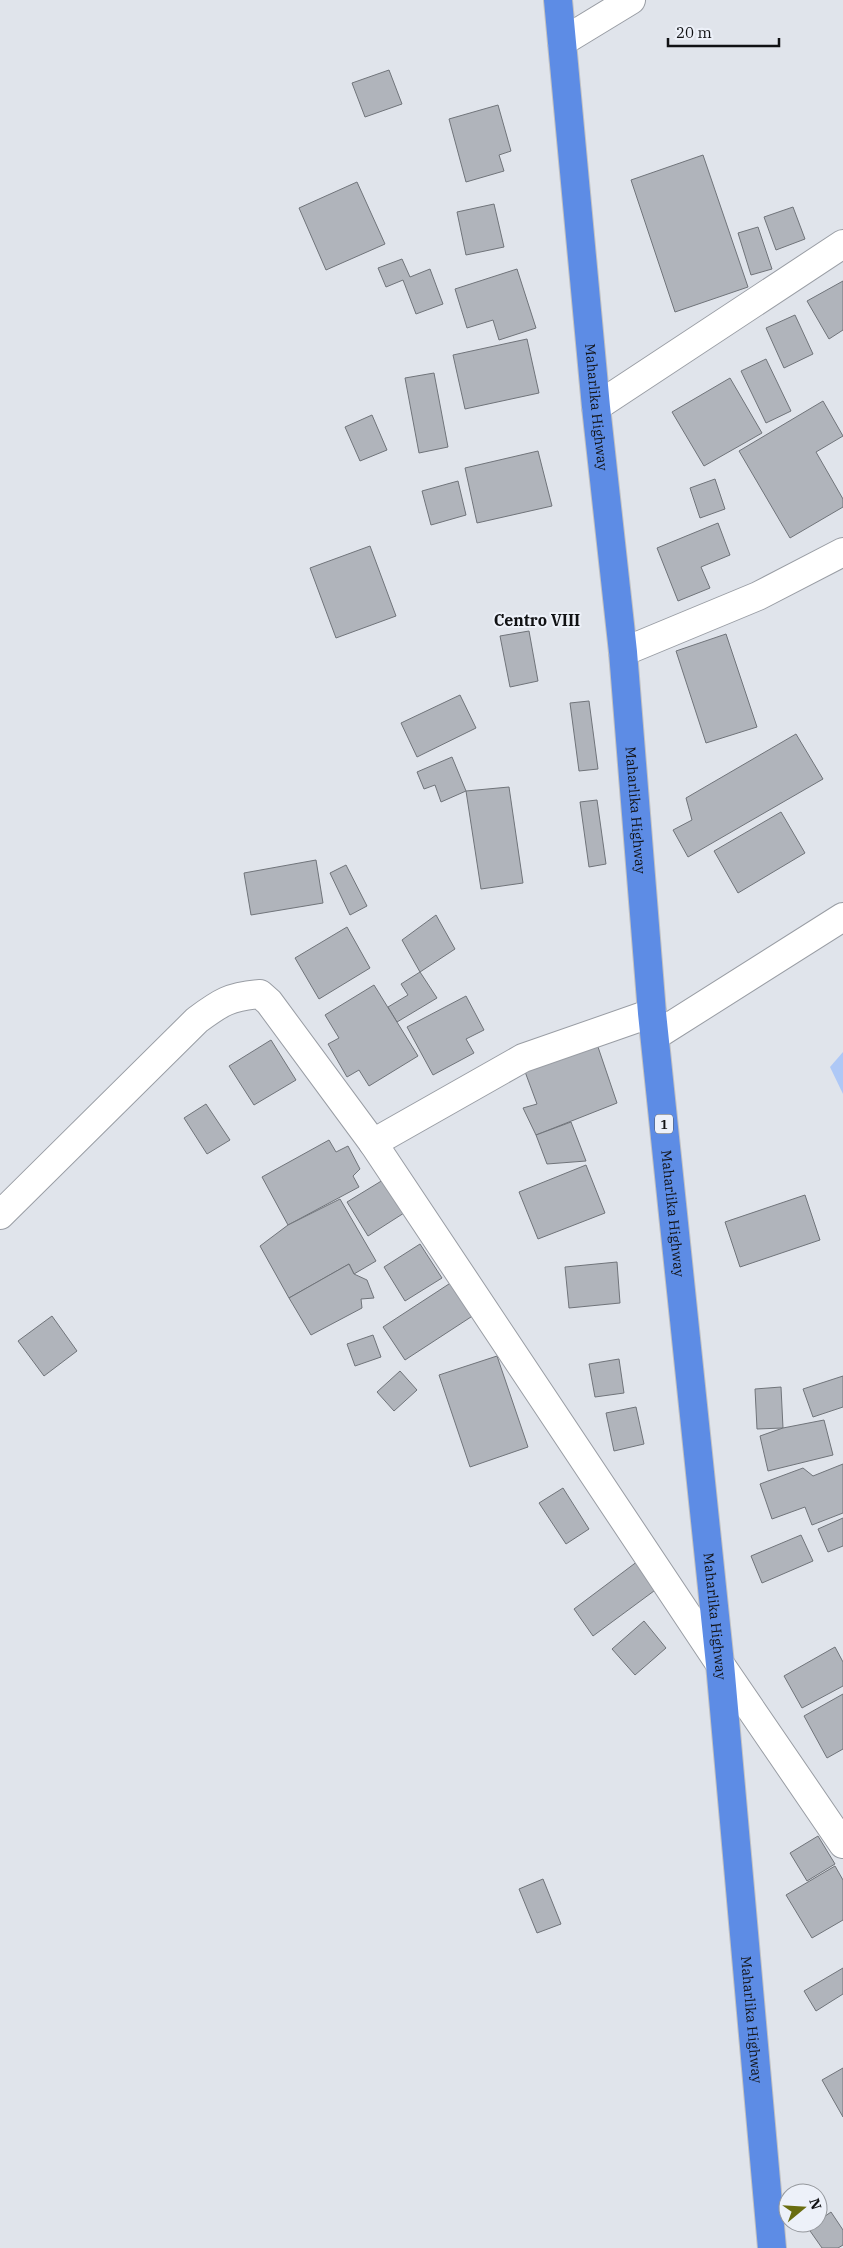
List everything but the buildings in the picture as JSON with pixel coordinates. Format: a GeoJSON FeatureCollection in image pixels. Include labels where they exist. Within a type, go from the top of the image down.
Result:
{"type":"FeatureCollection","features":[{"type":"Feature","properties":{"kind":"highway","name":"Maharlika Highway"},"geometry":{"type":"LineString","coordinates":[[558,0],[596,407],[623,652],[654,1024],[720,1664],[772,2248]]}},
{"type":"Feature","properties":{"kind":"street"},"geometry":{"type":"LineString","coordinates":[[562,42],[630,0]]}},
{"type":"Feature","properties":{"kind":"street"},"geometry":{"type":"LineString","coordinates":[[596,407],[843,244]]}},
{"type":"Feature","properties":{"kind":"street"},"geometry":{"type":"LineString","coordinates":[[623,652],[758,596],[843,552]]}},
{"type":"Feature","properties":{"kind":"street"},"geometry":{"type":"LineString","coordinates":[[373,1143],[523,1058],[654,1024],[843,917]]}},
{"type":"Feature","properties":{"kind":"street"},"geometry":{"type":"LineString","coordinates":[[0,1214],[197,1020],[220,1002],[246,995],[260,994],[269,1002],[373,1143],[720,1664],[843,1844]]}},
{"type":"Feature","properties":{"kind":"shaded area"},"geometry":{"type":"Polygon","coordinates":[[[843,1052],[843,1094],[830,1067],[843,1052]]]}},
{"type":"Feature","properties":{"kind":"district","name":"Centro VIII"},"geometry":{"type":"Point","coordinates":[537,620]}}]}
